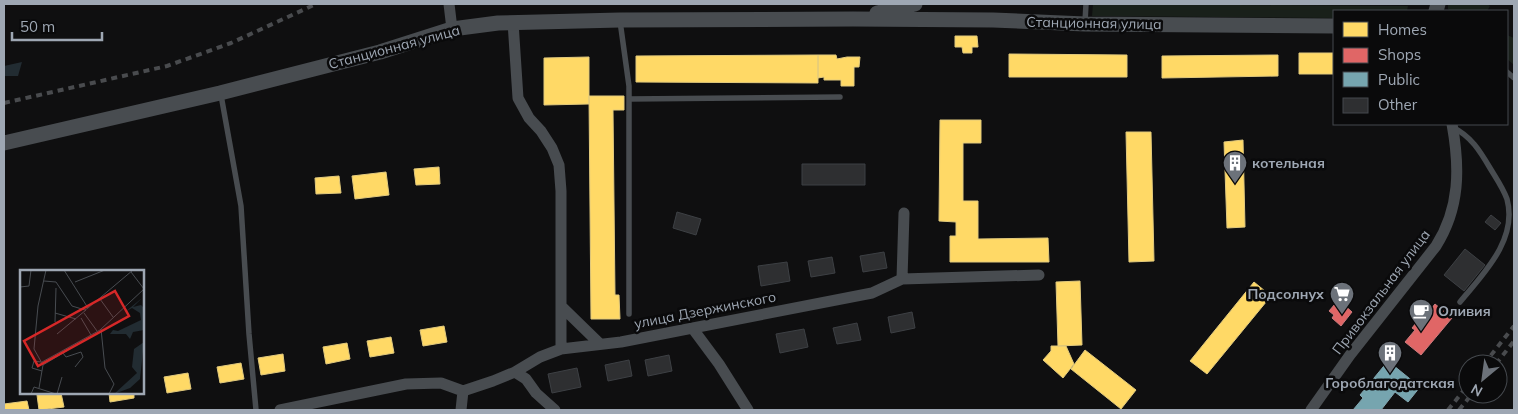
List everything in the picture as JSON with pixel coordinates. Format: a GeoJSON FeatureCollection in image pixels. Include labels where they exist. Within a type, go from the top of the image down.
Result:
{"type":"FeatureCollection","features":[{"type":"Feature","properties":{"kind":"street"},"geometry":{"type":"LineString","coordinates":[[449,4],[452,29]]}},
{"type":"Feature","properties":{"kind":"street","name":"Станционная улица"},"geometry":{"type":"LineString","coordinates":[[853,18],[916,4]]}},
{"type":"Feature","properties":{"kind":"street","name":"Станционная улица"},"geometry":{"type":"LineString","coordinates":[[4,143],[380,52],[452,29],[513,22],[853,18],[993,20],[1085,24],[1333,26]]}},
{"type":"Feature","properties":{"kind":"street"},"geometry":{"type":"LineString","coordinates":[[513,22],[518,98],[529,118],[541,131],[552,148],[559,165],[561,190],[560,349]]}},
{"type":"Feature","properties":{"kind":"street","name":"Привокзальная улица"},"geometry":{"type":"LineString","coordinates":[[1311,410],[1350,356],[1436,246],[1445,231],[1455,201],[1457,181],[1452,125]]}},
{"type":"Feature","properties":{"kind":"street"},"geometry":{"type":"LineString","coordinates":[[904,213],[902,279],[1039,275]]}},
{"type":"Feature","properties":{"kind":"street","name":"улица Дзержинского"},"geometry":{"type":"LineString","coordinates":[[463,392],[515,372],[540,357],[560,349],[621,342],[872,293],[902,279]]}},
{"type":"Feature","properties":{"kind":"street"},"geometry":{"type":"LineString","coordinates":[[561,306],[600,344]]}},
{"type":"Feature","properties":{"kind":"street"},"geometry":{"type":"LineString","coordinates":[[693,329],[719,364],[748,410]]}},
{"type":"Feature","properties":{"kind":"street"},"geometry":{"type":"LineString","coordinates":[[526,379],[531,362]]}},
{"type":"Feature","properties":{"kind":"street"},"geometry":{"type":"LineString","coordinates":[[515,372],[526,379],[536,393],[555,410]]}},
{"type":"Feature","properties":{"kind":"street"},"geometry":{"type":"LineString","coordinates":[[280,410],[406,384],[441,383],[463,392],[461,410]]}},
{"type":"Feature","properties":{"kind":"lane"},"geometry":{"type":"LineString","coordinates":[[1085,24],[1086,4]]}},
{"type":"Feature","properties":{"kind":"lane"},"geometry":{"type":"LineString","coordinates":[[620,20],[629,86],[630,314]]}},
{"type":"Feature","properties":{"kind":"lane"},"geometry":{"type":"LineString","coordinates":[[220,92],[241,206],[248,324],[256,410]]}},
{"type":"Feature","properties":{"kind":"lane"},"geometry":{"type":"LineString","coordinates":[[629,99],[840,97]]}},
{"type":"Feature","properties":{"kind":"lane"},"geometry":{"type":"LineString","coordinates":[[1452,125],[1470,138],[1484,158],[1507,199],[1511,220],[1506,240],[1498,254],[1460,302]]}},
{"type":"Feature","properties":{"kind":"shaded area"},"geometry":{"type":"Polygon","coordinates":[[[1093,4],[1408,6],[1407,10],[1333,10],[1333,18],[1092,16],[1093,4]]]}},
{"type":"Feature","properties":{"kind":"shaded area"},"geometry":{"type":"Polygon","coordinates":[[[1448,4],[1487,4],[1490,6],[1488,10],[1448,9],[1448,4]]]}},
{"type":"Feature","properties":{"kind":"shaded area"},"geometry":{"type":"Polygon","coordinates":[[[1508,35],[1514,38],[1514,65],[1508,60],[1508,35]]]}},
{"type":"Feature","properties":{"kind":"shaded area"},"geometry":{"type":"Polygon","coordinates":[[[22,62],[18,76],[4,76],[4,66],[22,62]]]}},
{"type":"Feature","properties":{"kind":"building: Homes"},"geometry":{"type":"Polygon","coordinates":[[[955,36],[977,36],[978,47],[972,47],[972,53],[963,53],[962,47],[955,47],[955,36]]]}},
{"type":"Feature","properties":{"kind":"building: Homes"},"geometry":{"type":"Polygon","coordinates":[[[1299,53],[1333,53],[1333,74],[1299,74],[1299,53]]]}},
{"type":"Feature","properties":{"kind":"building: Homes"},"geometry":{"type":"Polygon","coordinates":[[[1009,54],[1127,55],[1127,77],[1009,77],[1009,54]]]}},
{"type":"Feature","properties":{"kind":"building: Homes"},"geometry":{"type":"Polygon","coordinates":[[[818,55],[818,83],[636,82],[636,56],[818,55]]]}},
{"type":"Feature","properties":{"kind":"building: Homes"},"geometry":{"type":"Polygon","coordinates":[[[818,55],[836,55],[837,59],[860,57],[859,67],[854,67],[854,86],[841,86],[841,80],[824,80],[824,77],[818,78],[818,55]]]}},
{"type":"Feature","properties":{"kind":"building: Homes"},"geometry":{"type":"Polygon","coordinates":[[[1278,55],[1278,76],[1162,78],[1162,56],[1278,55]]]}},
{"type":"Feature","properties":{"kind":"building: Homes"},"geometry":{"type":"Polygon","coordinates":[[[589,57],[589,104],[544,105],[544,58],[589,57]]]}},
{"type":"Feature","properties":{"kind":"building: Homes"},"geometry":{"type":"Polygon","coordinates":[[[589,96],[624,96],[624,110],[613,110],[615,295],[619,295],[620,319],[591,319],[589,96]]]}},
{"type":"Feature","properties":{"kind":"building: Homes"},"geometry":{"type":"Polygon","coordinates":[[[940,120],[981,120],[981,143],[963,143],[963,201],[978,201],[978,239],[1048,238],[1049,262],[950,262],[950,236],[956,236],[956,222],[939,221],[940,120]]]}},
{"type":"Feature","properties":{"kind":"building: Homes"},"geometry":{"type":"Polygon","coordinates":[[[1126,132],[1151,132],[1154,261],[1129,262],[1126,132]]]}},
{"type":"Feature","properties":{"kind":"building: Homes","name":"котельная"},"geometry":{"type":"Polygon","coordinates":[[[1243,140],[1245,227],[1227,228],[1224,142],[1243,140]]]}},
{"type":"Feature","properties":{"kind":"building: Homes"},"geometry":{"type":"Polygon","coordinates":[[[439,167],[440,184],[416,185],[414,169],[439,167]]]}},
{"type":"Feature","properties":{"kind":"building: Homes"},"geometry":{"type":"Polygon","coordinates":[[[386,172],[389,195],[355,199],[352,176],[386,172]]]}},
{"type":"Feature","properties":{"kind":"building: Homes"},"geometry":{"type":"Polygon","coordinates":[[[339,176],[341,193],[316,194],[315,178],[339,176]]]}},
{"type":"Feature","properties":{"kind":"building: Homes"},"geometry":{"type":"Polygon","coordinates":[[[1080,281],[1082,345],[1058,346],[1056,282],[1080,281]]]}},
{"type":"Feature","properties":{"kind":"building: Homes"},"geometry":{"type":"Polygon","coordinates":[[[1254,282],[1271,296],[1207,374],[1190,361],[1254,282]]]}},
{"type":"Feature","properties":{"kind":"building: Homes"},"geometry":{"type":"Polygon","coordinates":[[[444,326],[447,342],[423,346],[420,330],[444,326]]]}},
{"type":"Feature","properties":{"kind":"building: Homes"},"geometry":{"type":"Polygon","coordinates":[[[391,337],[394,353],[370,357],[367,341],[391,337]]]}},
{"type":"Feature","properties":{"kind":"building: Homes"},"geometry":{"type":"Polygon","coordinates":[[[347,343],[350,359],[326,364],[323,347],[347,343]]]}},
{"type":"Feature","properties":{"kind":"building: Homes"},"geometry":{"type":"Polygon","coordinates":[[[1051,346],[1066,346],[1074,364],[1063,378],[1043,360],[1051,351],[1051,346]]]}},
{"type":"Feature","properties":{"kind":"building: Homes"},"geometry":{"type":"Polygon","coordinates":[[[1085,350],[1136,390],[1121,409],[1071,369],[1085,350]]]}},
{"type":"Feature","properties":{"kind":"building: Homes"},"geometry":{"type":"Polygon","coordinates":[[[283,354],[285,371],[261,375],[258,358],[283,354]]]}},
{"type":"Feature","properties":{"kind":"building: Homes"},"geometry":{"type":"Polygon","coordinates":[[[241,363],[244,379],[220,383],[217,367],[241,363]]]}},
{"type":"Feature","properties":{"kind":"building: Homes"},"geometry":{"type":"Polygon","coordinates":[[[188,373],[191,389],[167,393],[164,377],[188,373]]]}},
{"type":"Feature","properties":{"kind":"building: Homes"},"geometry":{"type":"Polygon","coordinates":[[[61,394],[64,407],[39,410],[37,395],[61,394]]]}},
{"type":"Feature","properties":{"kind":"building: Homes"},"geometry":{"type":"Polygon","coordinates":[[[109,394],[134,394],[134,398],[110,402],[109,394]]]}},
{"type":"Feature","properties":{"kind":"building: Homes"},"geometry":{"type":"Polygon","coordinates":[[[27,401],[29,410],[4,410],[4,404],[27,401]]]}},
{"type":"Feature","properties":{"kind":"building: Shops"},"geometry":{"type":"Polygon","coordinates":[[[1335,304],[1340,307],[1343,304],[1352,312],[1341,326],[1332,318],[1334,315],[1329,311],[1335,304]]]}},
{"type":"Feature","properties":{"kind":"building: Shops"},"geometry":{"type":"Polygon","coordinates":[[[1435,304],[1452,318],[1421,355],[1405,342],[1415,330],[1412,328],[1416,323],[1418,325],[1435,304]]]}},
{"type":"Feature","properties":{"kind":"building: Public","name":"Гороблагодатская"},"geometry":{"type":"Polygon","coordinates":[[[1388,361],[1420,387],[1408,402],[1395,392],[1381,410],[1353,410],[1363,398],[1360,395],[1388,361]]]}},
{"type":"Feature","properties":{"kind":"building: Other"},"geometry":{"type":"Polygon","coordinates":[[[802,164],[865,164],[865,185],[802,185],[802,164]]]}},
{"type":"Feature","properties":{"kind":"building: Other"},"geometry":{"type":"Polygon","coordinates":[[[677,212],[701,219],[696,235],[673,228],[677,212]]]}},
{"type":"Feature","properties":{"kind":"building: Other"},"geometry":{"type":"Polygon","coordinates":[[[1491,215],[1501,223],[1495,230],[1485,222],[1491,215]]]}},
{"type":"Feature","properties":{"kind":"building: Other"},"geometry":{"type":"Polygon","coordinates":[[[1465,249],[1485,265],[1464,291],[1444,275],[1465,249]]]}},
{"type":"Feature","properties":{"kind":"building: Other"},"geometry":{"type":"Polygon","coordinates":[[[884,252],[887,268],[863,272],[860,256],[884,252]]]}},
{"type":"Feature","properties":{"kind":"building: Other"},"geometry":{"type":"Polygon","coordinates":[[[832,257],[835,273],[811,277],[808,261],[832,257]]]}},
{"type":"Feature","properties":{"kind":"building: Other"},"geometry":{"type":"Polygon","coordinates":[[[787,262],[790,281],[761,286],[758,266],[787,262]]]}},
{"type":"Feature","properties":{"kind":"building: Other"},"geometry":{"type":"Polygon","coordinates":[[[912,312],[915,328],[891,333],[888,317],[912,312]]]}},
{"type":"Feature","properties":{"kind":"building: Other"},"geometry":{"type":"Polygon","coordinates":[[[857,323],[861,340],[837,344],[833,328],[857,323]]]}},
{"type":"Feature","properties":{"kind":"building: Other"},"geometry":{"type":"Polygon","coordinates":[[[804,329],[808,347],[780,353],[776,334],[804,329]]]}},
{"type":"Feature","properties":{"kind":"building: Other"},"geometry":{"type":"Polygon","coordinates":[[[669,355],[672,371],[648,376],[645,360],[669,355]]]}},
{"type":"Feature","properties":{"kind":"building: Other"},"geometry":{"type":"Polygon","coordinates":[[[629,360],[632,376],[608,381],[605,365],[629,360]]]}},
{"type":"Feature","properties":{"kind":"building: Other"},"geometry":{"type":"Polygon","coordinates":[[[577,368],[581,387],[552,393],[548,374],[577,368]]]}},
{"type":"Feature","properties":{"kind":"railway"},"geometry":{"type":"LineString","coordinates":[[4,103],[167,66],[231,43],[316,4]]}},
{"type":"Feature","properties":{"kind":"railway"},"geometry":{"type":"LineString","coordinates":[[1492,354],[1514,326]]}},
{"type":"Feature","properties":{"kind":"railway"},"geometry":{"type":"LineString","coordinates":[[1504,354],[1514,341]]}},
{"type":"Feature","properties":{"kind":"railway"},"geometry":{"type":"LineString","coordinates":[[1448,410],[1458,398]]}},
{"type":"Feature","properties":{"kind":"railway"},"geometry":{"type":"LineString","coordinates":[[1459,410],[1464,404]]}},
{"type":"Feature","properties":{"kind":"place","name":"котельная"},"geometry":{"type":"Point","coordinates":[1235,184]}},
{"type":"Feature","properties":{"kind":"place","name":"Подсолнух"},"geometry":{"type":"Point","coordinates":[1342,315]}},
{"type":"Feature","properties":{"kind":"place","name":"Оливия"},"geometry":{"type":"Point","coordinates":[1421,332]}},
{"type":"Feature","properties":{"kind":"place","name":"Гороблагодатская"},"geometry":{"type":"Point","coordinates":[1390,374]}}]}
